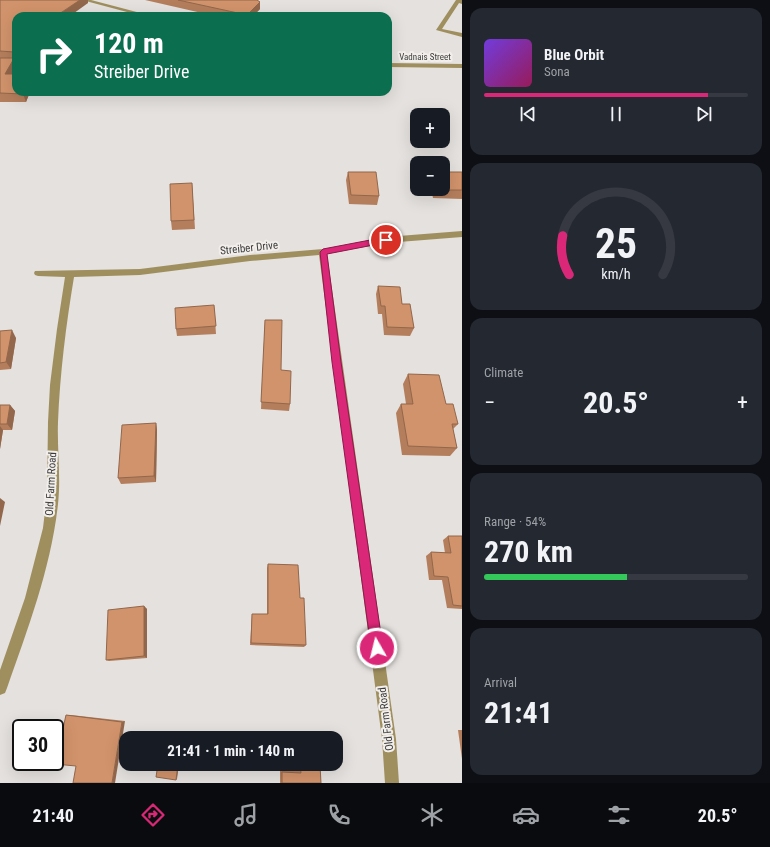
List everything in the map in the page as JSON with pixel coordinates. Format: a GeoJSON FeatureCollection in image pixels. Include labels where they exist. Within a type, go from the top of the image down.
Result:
{"type":"FeatureCollection","features":[{"type":"Feature","properties":{"kind":"street"},"geometry":{"type":"LineString","coordinates":[[85,0],[133,12]]}},
{"type":"Feature","properties":{"kind":"street"},"geometry":{"type":"LineString","coordinates":[[462,2],[458,1],[439,30],[462,35]]}},
{"type":"Feature","properties":{"kind":"street","name":"Vadnais Street"},"geometry":{"type":"LineString","coordinates":[[392,65],[462,66]]}},
{"type":"Feature","properties":{"kind":"street","name":"Streiber Drive"},"geometry":{"type":"LineString","coordinates":[[38,273],[70,274],[140,272],[250,258],[323,252],[386,240],[462,234]]}},
{"type":"Feature","properties":{"kind":"street","name":"Old Farm Road"},"geometry":{"type":"LineString","coordinates":[[323,252],[389,739],[392,783]]}},
{"type":"Feature","properties":{"kind":"street","name":"Old Farm Road"},"geometry":{"type":"LineString","coordinates":[[0,688],[31,604],[44,549],[52,503],[53,422],[60,331],[70,274]]}},
{"type":"Feature","properties":{"kind":"building"},"geometry":{"type":"Polygon","coordinates":[[[0,0],[80,0],[62,12],[12,12],[12,52],[0,51],[0,0]]]}},
{"type":"Feature","properties":{"kind":"building"},"geometry":{"type":"Polygon","coordinates":[[[178,0],[257,0],[260,2],[250,12],[233,12],[178,0]]]}},
{"type":"Feature","properties":{"kind":"building"},"geometry":{"type":"Polygon","coordinates":[[[0,58],[12,58],[12,62],[5,74],[12,74],[12,94],[0,93],[0,58]]]}},
{"type":"Feature","properties":{"kind":"building"},"geometry":{"type":"Polygon","coordinates":[[[348,172],[376,172],[379,196],[351,195],[348,172]]]}},
{"type":"Feature","properties":{"kind":"building"},"geometry":{"type":"Polygon","coordinates":[[[450,172],[462,172],[462,190],[450,190],[450,172]]]}},
{"type":"Feature","properties":{"kind":"building"},"geometry":{"type":"Polygon","coordinates":[[[192,183],[194,220],[171,221],[170,184],[192,183]]]}},
{"type":"Feature","properties":{"kind":"building"},"geometry":{"type":"Polygon","coordinates":[[[378,286],[400,287],[402,304],[410,304],[414,328],[387,327],[385,306],[381,306],[378,286]]]}},
{"type":"Feature","properties":{"kind":"building"},"geometry":{"type":"Polygon","coordinates":[[[214,305],[216,326],[176,329],[175,308],[214,305]]]}},
{"type":"Feature","properties":{"kind":"building"},"geometry":{"type":"Polygon","coordinates":[[[265,320],[282,320],[281,370],[291,371],[290,404],[261,402],[265,320]]]}},
{"type":"Feature","properties":{"kind":"building"},"geometry":{"type":"Polygon","coordinates":[[[12,330],[6,362],[0,363],[0,331],[12,330]]]}},
{"type":"Feature","properties":{"kind":"building"},"geometry":{"type":"Polygon","coordinates":[[[408,374],[439,375],[446,404],[453,404],[458,424],[452,424],[457,448],[408,446],[401,404],[413,404],[408,374]]]}},
{"type":"Feature","properties":{"kind":"building"},"geometry":{"type":"Polygon","coordinates":[[[0,405],[10,405],[7,424],[0,424],[0,405]]]}},
{"type":"Feature","properties":{"kind":"building"},"geometry":{"type":"Polygon","coordinates":[[[156,423],[154,476],[118,478],[122,425],[156,423]]]}},
{"type":"Feature","properties":{"kind":"building"},"geometry":{"type":"Polygon","coordinates":[[[448,536],[462,536],[462,606],[453,605],[448,577],[434,576],[431,552],[451,553],[448,536]]]}},
{"type":"Feature","properties":{"kind":"building"},"geometry":{"type":"Polygon","coordinates":[[[268,564],[298,565],[300,598],[304,598],[306,645],[251,643],[252,614],[268,614],[268,564]]]}},
{"type":"Feature","properties":{"kind":"building"},"geometry":{"type":"Polygon","coordinates":[[[144,606],[144,656],[106,660],[108,610],[144,606]]]}},
{"type":"Feature","properties":{"kind":"building"},"geometry":{"type":"Polygon","coordinates":[[[66,715],[122,722],[121,731],[119,731],[119,740],[112,783],[73,783],[76,766],[64,765],[64,724],[66,715]]]}},
{"type":"Feature","properties":{"kind":"building"},"geometry":{"type":"Polygon","coordinates":[[[157,771],[177,771],[176,780],[156,777],[157,771]]]}},
{"type":"Feature","properties":{"kind":"building"},"geometry":{"type":"Polygon","coordinates":[[[301,771],[320,771],[321,783],[282,783],[282,772],[301,773],[301,771]]]}},
{"type":"Feature","properties":{"kind":"route"},"geometry":{"type":"LineString","coordinates":[[377,648],[323,252],[386,240]]}}]}
